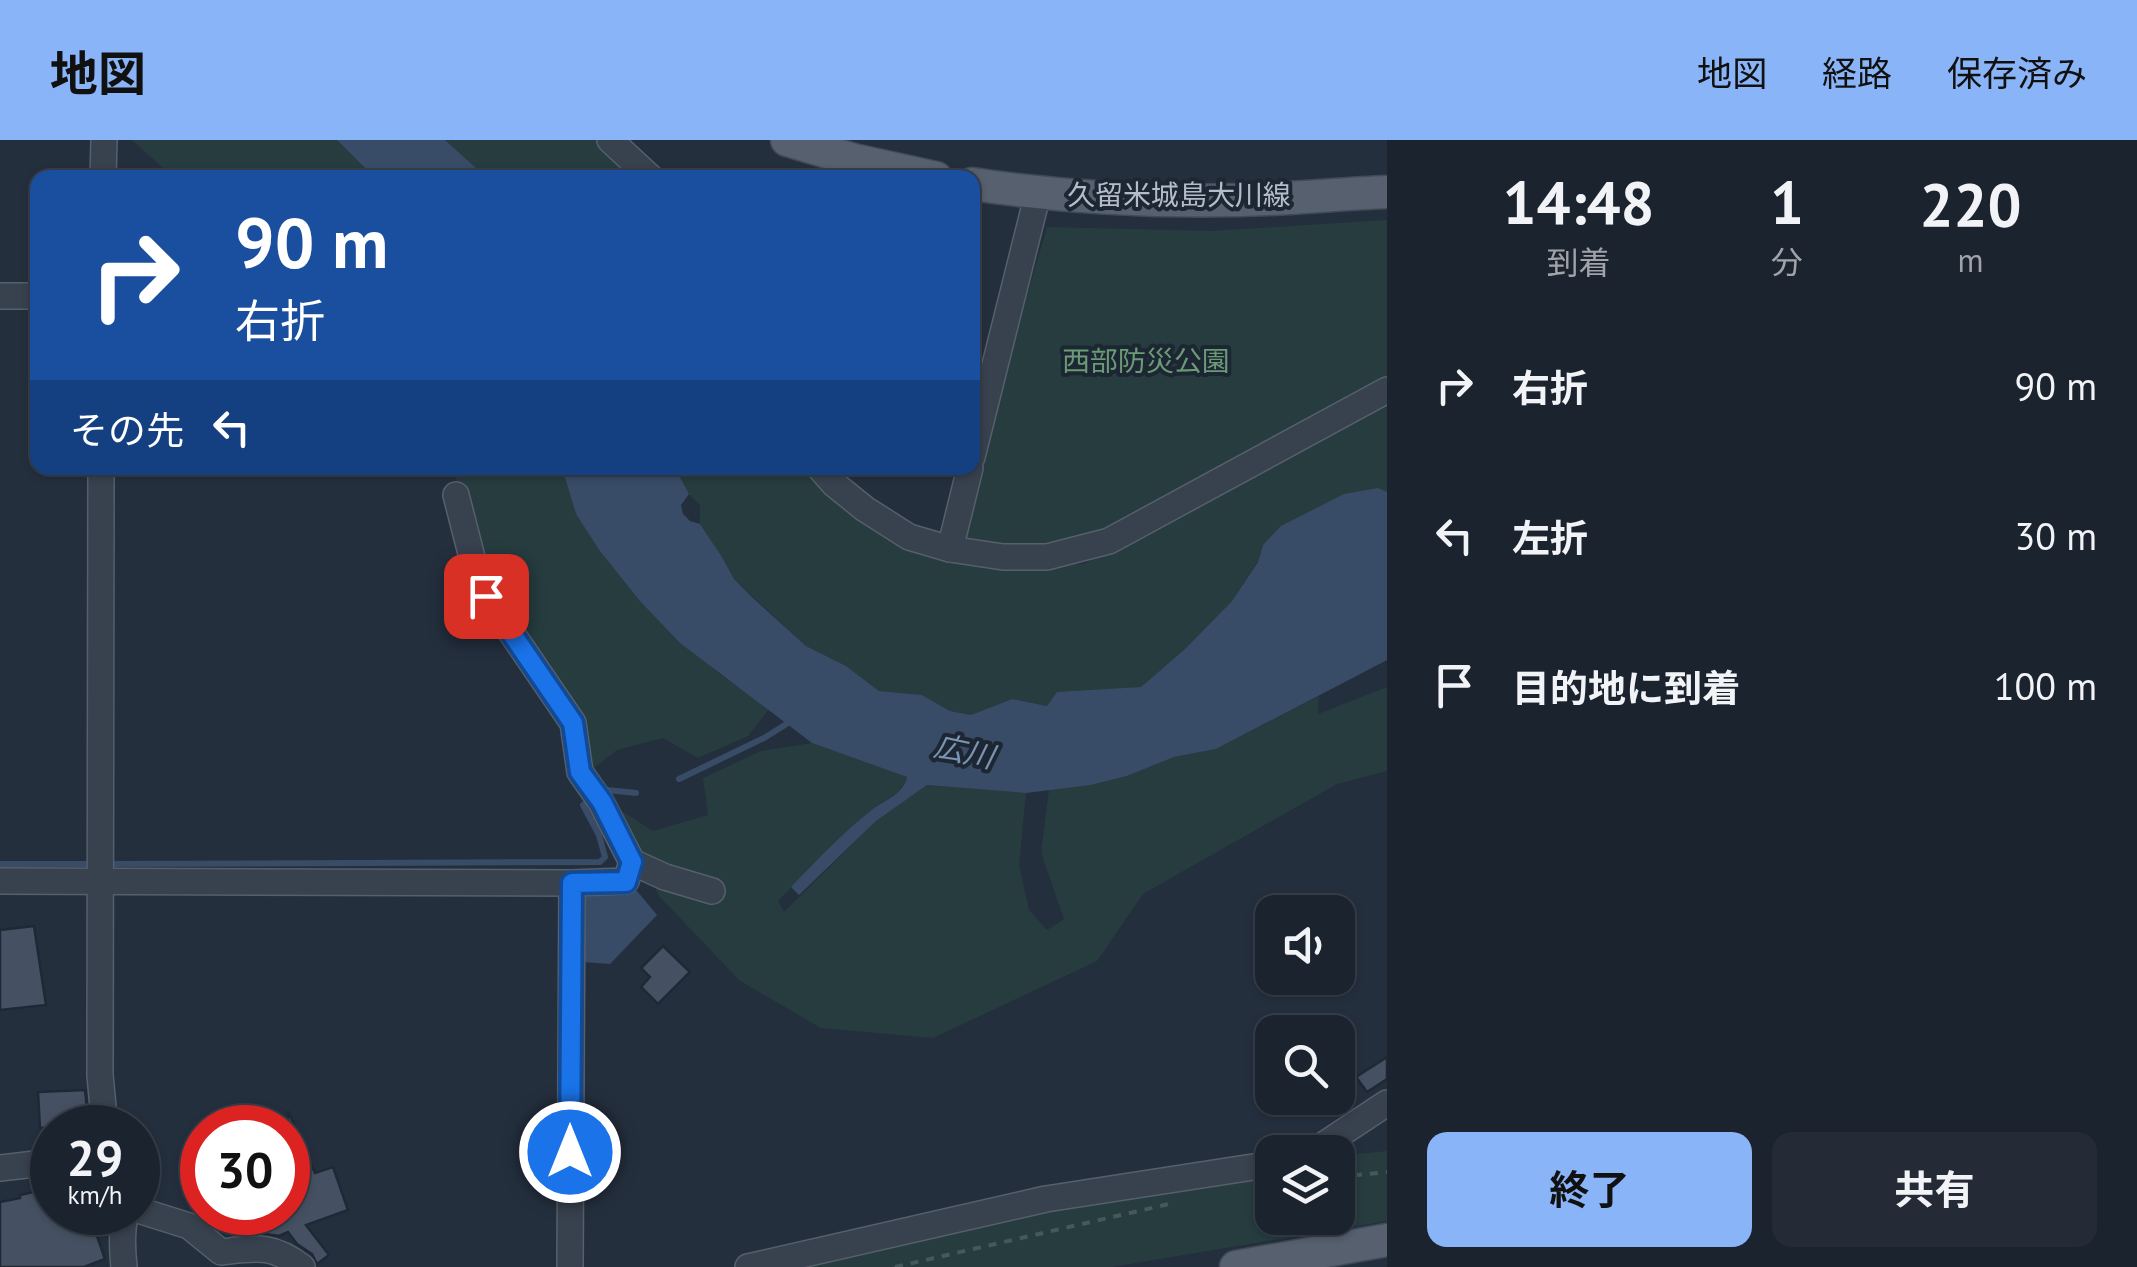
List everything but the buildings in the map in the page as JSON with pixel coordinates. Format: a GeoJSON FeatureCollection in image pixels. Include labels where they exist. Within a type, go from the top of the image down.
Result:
{"type":"FeatureCollection","features":[{"type":"Feature","properties":{"kind":"main road"},"geometry":{"type":"LineString","coordinates":[[786,140],[900,170]]}},
{"type":"Feature","properties":{"kind":"main road","name":"久留米城島大川線"},"geometry":{"type":"LineString","coordinates":[[980,185],[1038,193],[1240,200],[1387,192]]}},
{"type":"Feature","properties":{"kind":"main road"},"geometry":{"type":"LineString","coordinates":[[1236,1267],[1387,1240]]}},
{"type":"Feature","properties":{"kind":"street"},"geometry":{"type":"LineString","coordinates":[[103,170],[104,140]]}},
{"type":"Feature","properties":{"kind":"street"},"geometry":{"type":"LineString","coordinates":[[610,140],[643,170]]}},
{"type":"Feature","properties":{"kind":"street"},"geometry":{"type":"LineString","coordinates":[[980,426],[1038,193]]}},
{"type":"Feature","properties":{"kind":"street"},"geometry":{"type":"LineString","coordinates":[[0,296],[30,296]]}},
{"type":"Feature","properties":{"kind":"street"},"geometry":{"type":"LineString","coordinates":[[826,475],[865,509],[909,538],[1002,558],[1047,557],[1109,541],[1387,390]]}},
{"type":"Feature","properties":{"kind":"street"},"geometry":{"type":"LineString","coordinates":[[101,475],[103,1105]]}},
{"type":"Feature","properties":{"kind":"street"},"geometry":{"type":"LineString","coordinates":[[950,549],[968,475]]}},
{"type":"Feature","properties":{"kind":"street"},"geometry":{"type":"LineString","coordinates":[[456,495],[486,596],[573,723],[580,772],[598,796],[632,862],[712,891]]}},
{"type":"Feature","properties":{"kind":"street"},"geometry":{"type":"LineString","coordinates":[[0,882],[101,870],[626,882],[632,862]]}},
{"type":"Feature","properties":{"kind":"street"},"geometry":{"type":"LineString","coordinates":[[570,1267],[572,883]]}},
{"type":"Feature","properties":{"kind":"street"},"geometry":{"type":"LineString","coordinates":[[1339,1135],[1387,1103]]}},
{"type":"Feature","properties":{"kind":"street"},"geometry":{"type":"LineString","coordinates":[[0,1168],[30,1165]]}},
{"type":"Feature","properties":{"kind":"street"},"geometry":{"type":"LineString","coordinates":[[748,1267],[1046,1199],[1255,1167]]}},
{"type":"Feature","properties":{"kind":"street"},"geometry":{"type":"LineString","coordinates":[[160,1217],[189,1226],[220,1259],[254,1248],[282,1252],[302,1267]]}},
{"type":"Feature","properties":{"kind":"street"},"geometry":{"type":"LineString","coordinates":[[123,1235],[124,1267]]}},
{"type":"Feature","properties":{"kind":"path"},"geometry":{"type":"LineString","coordinates":[[1355,1176],[1387,1172]]}},
{"type":"Feature","properties":{"kind":"path"},"geometry":{"type":"LineString","coordinates":[[896,1267],[1180,1202]]}},
{"type":"Feature","properties":{"kind":"green space"},"geometry":{"type":"Polygon","coordinates":[[[132,140],[337,140],[367,170],[165,170],[132,140]]]}},
{"type":"Feature","properties":{"kind":"green space"},"geometry":{"type":"Polygon","coordinates":[[[445,140],[595,140],[627,170],[478,170],[445,140]]]}},
{"type":"Feature","properties":{"kind":"green space","name":"西部防災公園"},"geometry":{"type":"Polygon","coordinates":[[[1387,220],[1387,381],[1119,527],[1042,549],[968,545],[964,535],[998,395],[1047,227],[1211,231],[1387,220]]]}},
{"type":"Feature","properties":{"kind":"green space"},"geometry":{"type":"Polygon","coordinates":[[[1387,401],[1387,492],[1378,489],[1263,545],[1258,561],[1232,601],[1141,687],[1110,690],[1047,706],[1011,699],[971,715],[950,711],[922,695],[879,691],[846,666],[806,646],[734,579],[700,524],[700,505],[679,475],[816,475],[830,493],[1000,567],[1084,564],[1387,401]]]}},
{"type":"Feature","properties":{"kind":"green space"},"geometry":{"type":"Polygon","coordinates":[[[455,475],[564,475],[576,514],[713,669],[769,709],[748,736],[698,758],[663,738],[617,750],[594,768],[583,722],[488,587],[455,475]]]}},
{"type":"Feature","properties":{"kind":"green space"},"geometry":{"type":"Polygon","coordinates":[[[1387,687],[1387,771],[1337,784],[1143,894],[1097,961],[933,1038],[821,1028],[740,981],[659,896],[617,808],[653,831],[708,815],[703,778],[761,751],[812,743],[907,777],[896,793],[844,834],[778,901],[784,912],[876,821],[927,785],[1026,793],[1019,865],[1029,910],[1047,930],[1064,919],[1041,853],[1049,789],[1091,785],[1174,757],[1216,749],[1319,696],[1318,714],[1387,687]]]}},
{"type":"Feature","properties":{"kind":"green space"},"geometry":{"type":"Polygon","coordinates":[[[1387,1151],[1387,1221],[1355,1226],[1355,1154],[1387,1151]]]}},
{"type":"Feature","properties":{"kind":"green space"},"geometry":{"type":"Polygon","coordinates":[[[1255,1170],[1255,1235],[1303,1235],[1112,1267],[800,1267],[1255,1170]]]}},
{"type":"Feature","properties":{"kind":"water"},"geometry":{"type":"Polygon","coordinates":[[[337,140],[445,140],[478,170],[367,170],[337,140]]]}},
{"type":"Feature","properties":{"kind":"water","name":"広川"},"geometry":{"type":"Polygon","coordinates":[[[564,475],[679,475],[689,494],[681,505],[683,514],[700,524],[734,579],[806,646],[846,666],[879,691],[922,695],[950,711],[971,715],[1012,699],[1047,706],[1057,692],[1141,687],[1232,601],[1258,562],[1263,545],[1281,526],[1344,494],[1378,488],[1387,492],[1387,660],[1216,749],[1174,757],[1127,776],[1026,793],[927,785],[876,821],[799,895],[791,887],[851,827],[898,792],[907,777],[812,743],[680,643],[640,601],[576,514],[564,475]]]}},
{"type":"Feature","properties":{"kind":"water"},"geometry":{"type":"Polygon","coordinates":[[[637,891],[657,915],[610,964],[583,962],[585,892],[637,891]]]}},
{"type":"Feature","properties":{"kind":"waterway"},"geometry":{"type":"LineString","coordinates":[[679,779],[793,720]]}},
{"type":"Feature","properties":{"kind":"waterway"},"geometry":{"type":"LineString","coordinates":[[602,794],[607,790],[636,793]]}},
{"type":"Feature","properties":{"kind":"waterway"},"geometry":{"type":"LineString","coordinates":[[106,864],[600,862],[605,857],[599,835],[583,805],[591,800]]}},
{"type":"Feature","properties":{"kind":"waterway"},"geometry":{"type":"LineString","coordinates":[[0,864],[94,864]]}},
{"type":"Feature","properties":{"kind":"route"},"geometry":{"type":"LineString","coordinates":[[486,596],[573,723],[580,772],[602,802],[632,862],[626,882],[572,883],[570,1152]]}}]}
